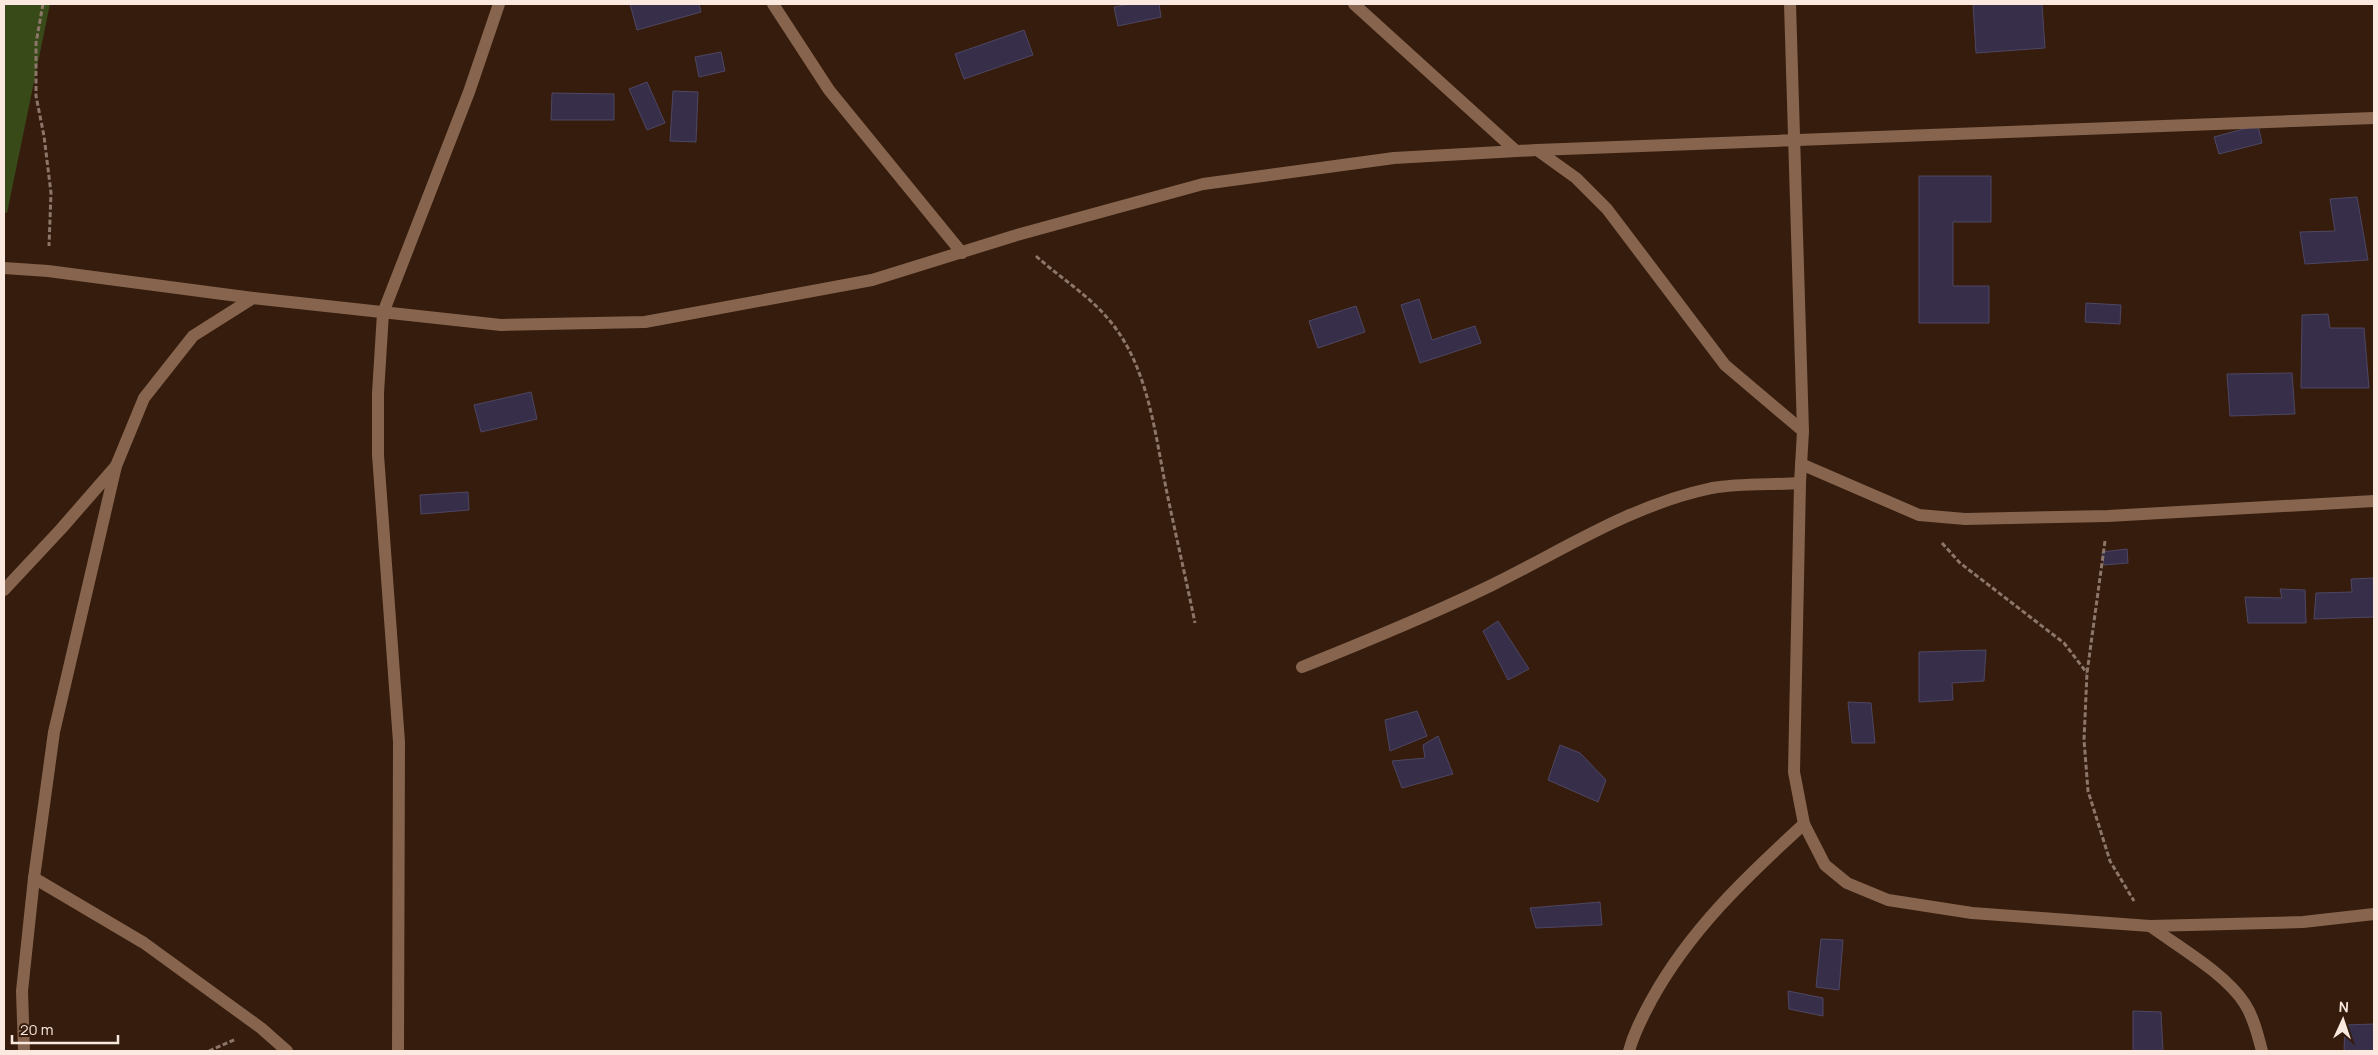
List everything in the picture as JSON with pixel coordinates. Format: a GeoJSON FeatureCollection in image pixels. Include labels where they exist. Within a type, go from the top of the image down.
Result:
{"type":"FeatureCollection","features":[{"type":"Feature","properties":{"kind":"street"},"geometry":{"type":"LineString","coordinates":[[398,1051],[399,742],[378,455],[378,392],[383,313],[469,92],[499,4]]}},
{"type":"Feature","properties":{"kind":"street"},"geometry":{"type":"LineString","coordinates":[[773,4],[829,90],[962,253]]}},
{"type":"Feature","properties":{"kind":"street"},"geometry":{"type":"LineString","coordinates":[[1354,4],[1516,151]]}},
{"type":"Feature","properties":{"kind":"street"},"geometry":{"type":"LineString","coordinates":[[1790,4],[1803,431],[1800,484],[1794,772],[1804,824],[1824,864],[1847,883],[1888,900],[1972,913],[2150,926],[2302,922],[2374,914]]}},
{"type":"Feature","properties":{"kind":"street"},"geometry":{"type":"LineString","coordinates":[[4,268],[48,271],[253,298],[501,325],[645,322],[872,280],[1017,235],[1203,184],[1394,158],[1537,150],[2374,118]]}},
{"type":"Feature","properties":{"kind":"street"},"geometry":{"type":"LineString","coordinates":[[1537,150],[1576,178],[1607,209],[1725,365],[1803,431]]}},
{"type":"Feature","properties":{"kind":"street"},"geometry":{"type":"LineString","coordinates":[[24,1051],[22,990],[34,878],[54,732],[75,634],[116,466],[144,398],[193,336],[253,298]]}},
{"type":"Feature","properties":{"kind":"street"},"geometry":{"type":"LineString","coordinates":[[1801,464],[1919,515],[1964,519],[2108,516],[2374,501]]}},
{"type":"Feature","properties":{"kind":"street"},"geometry":{"type":"LineString","coordinates":[[4,590],[116,466]]}},
{"type":"Feature","properties":{"kind":"street"},"geometry":{"type":"LineString","coordinates":[[1302,667],[1410,623],[1495,583],[1612,521],[1666,500],[1714,488],[1800,484]]}},
{"type":"Feature","properties":{"kind":"street"},"geometry":{"type":"LineString","coordinates":[[1629,1051],[1634,1033],[1668,971],[1704,922],[1756,867],[1804,824]]}},
{"type":"Feature","properties":{"kind":"street"},"geometry":{"type":"LineString","coordinates":[[34,878],[144,943],[261,1028],[287,1051]]}},
{"type":"Feature","properties":{"kind":"street"},"geometry":{"type":"LineString","coordinates":[[2150,926],[2215,972],[2245,1004],[2258,1034],[2262,1051]]}},
{"type":"Feature","properties":{"kind":"path"},"geometry":{"type":"LineString","coordinates":[[43,4],[36,43],[36,96],[44,136],[51,192],[48,271]]}},
{"type":"Feature","properties":{"kind":"path"},"geometry":{"type":"LineString","coordinates":[[1017,235],[1038,257],[1078,290],[1110,320],[1132,357],[1151,412],[1195,623]]}},
{"type":"Feature","properties":{"kind":"path"},"geometry":{"type":"LineString","coordinates":[[1919,515],[1960,563],[2064,643],[2087,673]]}},
{"type":"Feature","properties":{"kind":"path"},"geometry":{"type":"LineString","coordinates":[[2108,516],[2087,673],[2084,740],[2088,791],[2110,861],[2150,926]]}},
{"type":"Feature","properties":{"kind":"green space"},"geometry":{"type":"Polygon","coordinates":[[[4,4],[50,4],[7,213],[4,212],[4,4]]]}},
{"type":"Feature","properties":{"kind":"building"},"geometry":{"type":"Polygon","coordinates":[[[630,4],[699,4],[701,12],[637,30],[630,4]]]}},
{"type":"Feature","properties":{"kind":"building"},"geometry":{"type":"Polygon","coordinates":[[[1130,4],[1159,4],[1161,17],[1118,26],[1114,7],[1130,4]]]}},
{"type":"Feature","properties":{"kind":"building"},"geometry":{"type":"Polygon","coordinates":[[[1973,4],[2042,4],[2045,48],[1976,53],[1973,4]]]}},
{"type":"Feature","properties":{"kind":"building"},"geometry":{"type":"Polygon","coordinates":[[[1024,30],[1033,55],[964,79],[955,54],[1024,30]]]}},
{"type":"Feature","properties":{"kind":"building"},"geometry":{"type":"Polygon","coordinates":[[[721,52],[725,71],[699,77],[695,57],[721,52]]]}},
{"type":"Feature","properties":{"kind":"building"},"geometry":{"type":"Polygon","coordinates":[[[647,82],[665,123],[647,130],[629,89],[647,82]]]}},
{"type":"Feature","properties":{"kind":"building"},"geometry":{"type":"Polygon","coordinates":[[[673,91],[698,92],[696,142],[670,141],[673,91]]]}},
{"type":"Feature","properties":{"kind":"building"},"geometry":{"type":"Polygon","coordinates":[[[552,93],[614,94],[614,120],[551,120],[552,93]]]}},
{"type":"Feature","properties":{"kind":"building"},"geometry":{"type":"Polygon","coordinates":[[[2258,125],[2262,143],[2219,154],[2214,137],[2258,125]]]}},
{"type":"Feature","properties":{"kind":"building"},"geometry":{"type":"Polygon","coordinates":[[[1919,176],[1991,176],[1991,222],[1953,222],[1953,286],[1989,286],[1989,323],[1919,323],[1919,176]]]}},
{"type":"Feature","properties":{"kind":"building"},"geometry":{"type":"Polygon","coordinates":[[[2357,197],[2368,260],[2305,264],[2300,232],[2335,231],[2330,199],[2357,197]]]}},
{"type":"Feature","properties":{"kind":"building"},"geometry":{"type":"Polygon","coordinates":[[[1419,299],[1432,340],[1475,326],[1481,343],[1420,363],[1401,305],[1419,299]]]}},
{"type":"Feature","properties":{"kind":"building"},"geometry":{"type":"Polygon","coordinates":[[[2086,303],[2121,305],[2120,324],[2085,322],[2086,303]]]}},
{"type":"Feature","properties":{"kind":"building"},"geometry":{"type":"Polygon","coordinates":[[[1356,306],[1365,332],[1318,348],[1309,321],[1356,306]]]}},
{"type":"Feature","properties":{"kind":"building"},"geometry":{"type":"Polygon","coordinates":[[[2328,314],[2330,328],[2364,328],[2369,388],[2301,388],[2302,315],[2328,314]]]}},
{"type":"Feature","properties":{"kind":"building"},"geometry":{"type":"Polygon","coordinates":[[[2292,373],[2295,414],[2230,416],[2227,374],[2292,373]]]}},
{"type":"Feature","properties":{"kind":"building"},"geometry":{"type":"Polygon","coordinates":[[[531,392],[537,419],[481,432],[474,405],[531,392]]]}},
{"type":"Feature","properties":{"kind":"building"},"geometry":{"type":"Polygon","coordinates":[[[468,492],[469,510],[421,514],[420,495],[468,492]]]}},
{"type":"Feature","properties":{"kind":"building"},"geometry":{"type":"Polygon","coordinates":[[[2127,549],[2128,563],[2104,565],[2102,552],[2127,549]]]}},
{"type":"Feature","properties":{"kind":"building"},"geometry":{"type":"Polygon","coordinates":[[[2374,578],[2374,617],[2314,619],[2316,593],[2352,592],[2351,579],[2374,578]]]}},
{"type":"Feature","properties":{"kind":"building"},"geometry":{"type":"Polygon","coordinates":[[[2280,589],[2305,590],[2306,623],[2248,623],[2245,597],[2282,598],[2280,589]]]}},
{"type":"Feature","properties":{"kind":"building"},"geometry":{"type":"Polygon","coordinates":[[[1498,621],[1529,669],[1508,680],[1483,631],[1498,621]]]}},
{"type":"Feature","properties":{"kind":"building"},"geometry":{"type":"Polygon","coordinates":[[[1986,650],[1984,681],[1952,683],[1953,700],[1919,702],[1919,652],[1986,650]]]}},
{"type":"Feature","properties":{"kind":"building"},"geometry":{"type":"Polygon","coordinates":[[[1848,702],[1871,703],[1875,743],[1852,743],[1848,702]]]}},
{"type":"Feature","properties":{"kind":"building"},"geometry":{"type":"Polygon","coordinates":[[[1417,711],[1427,736],[1390,751],[1385,720],[1417,711]]]}},
{"type":"Feature","properties":{"kind":"building"},"geometry":{"type":"Polygon","coordinates":[[[1438,736],[1453,774],[1402,788],[1392,761],[1425,758],[1423,745],[1438,736]]]}},
{"type":"Feature","properties":{"kind":"building"},"geometry":{"type":"Polygon","coordinates":[[[1560,745],[1580,753],[1606,780],[1598,802],[1548,780],[1560,745]]]}},
{"type":"Feature","properties":{"kind":"building"},"geometry":{"type":"Polygon","coordinates":[[[1600,902],[1602,925],[1536,928],[1530,908],[1600,902]]]}},
{"type":"Feature","properties":{"kind":"building"},"geometry":{"type":"Polygon","coordinates":[[[1821,939],[1843,940],[1839,990],[1816,987],[1821,939]]]}},
{"type":"Feature","properties":{"kind":"building"},"geometry":{"type":"Polygon","coordinates":[[[1788,991],[1823,998],[1823,1016],[1789,1009],[1788,991]]]}},
{"type":"Feature","properties":{"kind":"building"},"geometry":{"type":"Polygon","coordinates":[[[2133,1011],[2161,1012],[2163,1051],[2133,1051],[2133,1011]]]}},
{"type":"Feature","properties":{"kind":"building"},"geometry":{"type":"Polygon","coordinates":[[[2374,1024],[2374,1051],[2344,1051],[2345,1025],[2374,1024]]]}}]}
